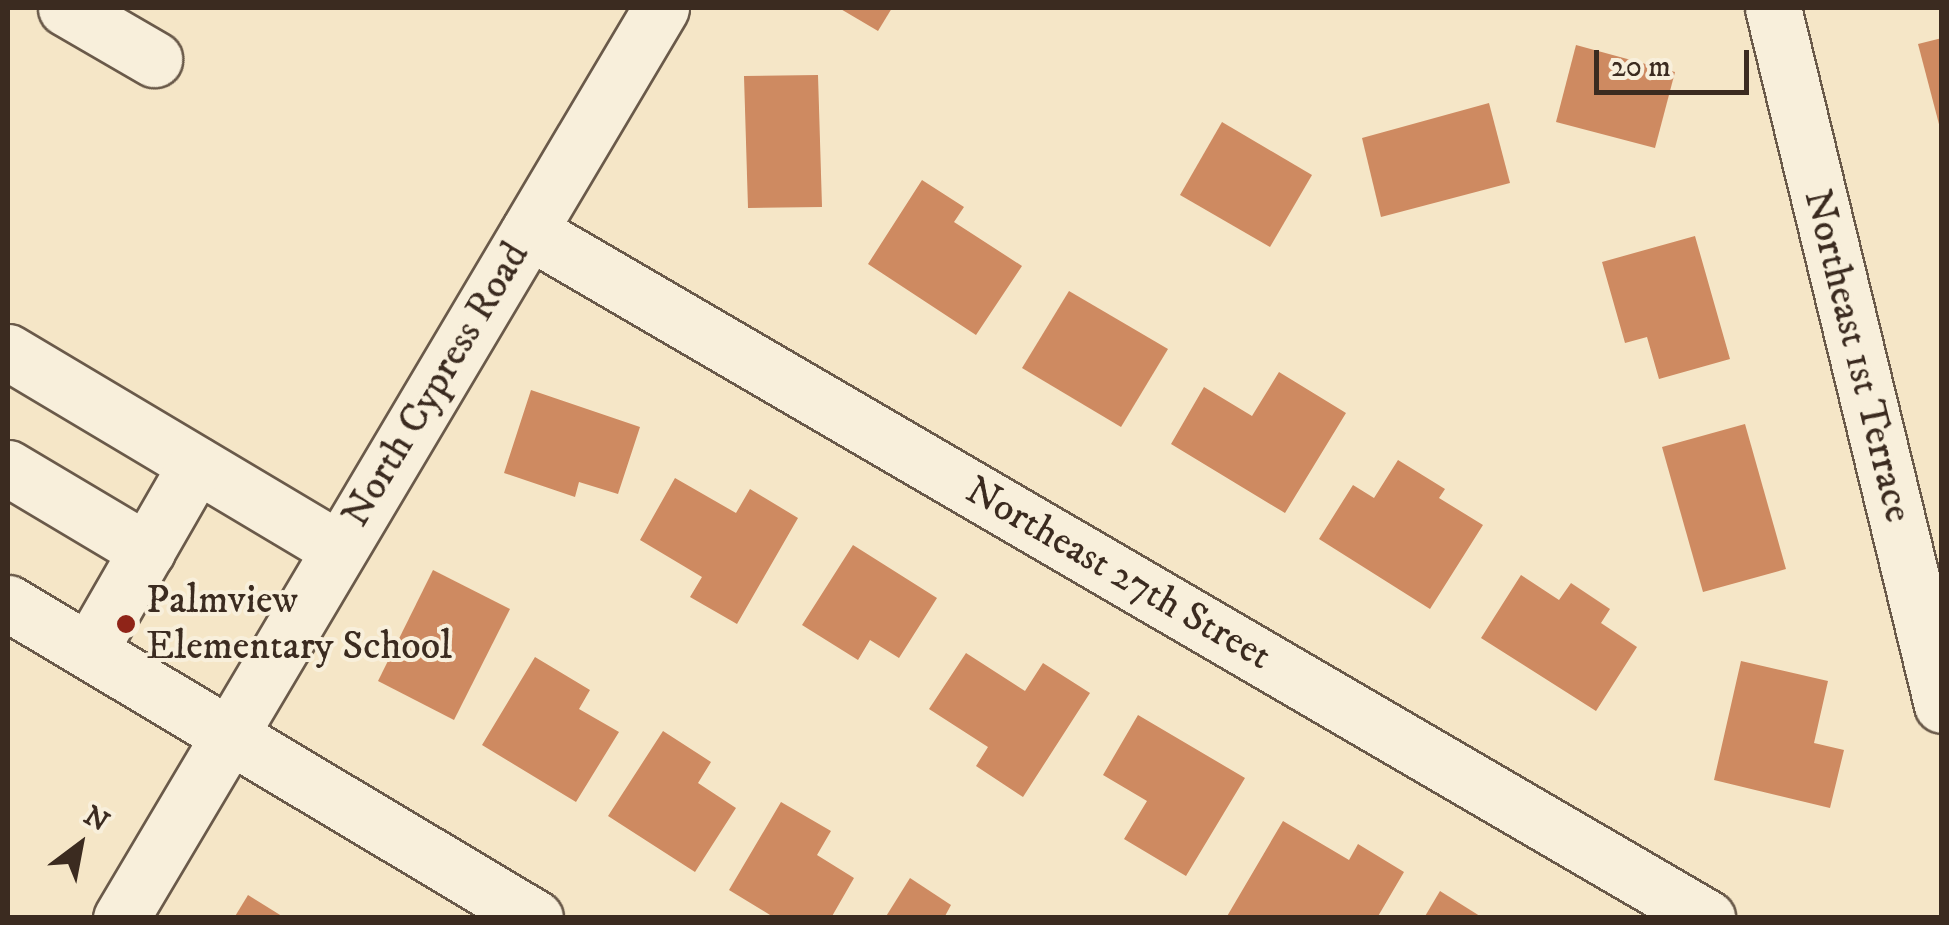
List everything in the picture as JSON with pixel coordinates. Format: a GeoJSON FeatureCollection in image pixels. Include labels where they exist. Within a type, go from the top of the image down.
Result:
{"type":"FeatureCollection","features":[{"type":"Feature","properties":{"kind":"street"},"geometry":{"type":"LineString","coordinates":[[66,8],[154,58]]}},
{"type":"Feature","properties":{"kind":"street","name":"North Cypress Road"},"geometry":{"type":"LineString","coordinates":[[121,918],[661,8]]}},
{"type":"Feature","properties":{"kind":"street","name":"Northeast 1st Terrace"},"geometry":{"type":"LineString","coordinates":[[1773,8],[1942,705]]}},
{"type":"Feature","properties":{"kind":"street","name":"Northeast 27th Street"},"geometry":{"type":"LineString","coordinates":[[528,230],[1707,918]]}},
{"type":"Feature","properties":{"kind":"street"},"geometry":{"type":"LineString","coordinates":[[8,352],[338,549]]}},
{"type":"Feature","properties":{"kind":"street"},"geometry":{"type":"LineString","coordinates":[[89,651],[196,464]]}},
{"type":"Feature","properties":{"kind":"street"},"geometry":{"type":"LineString","coordinates":[[8,468],[147,551]]}},
{"type":"Feature","properties":{"kind":"street"},"geometry":{"type":"LineString","coordinates":[[8,603],[535,918]]}},
{"type":"Feature","properties":{"kind":"building"},"geometry":{"type":"Polygon","coordinates":[[[839,8],[892,8],[878,31],[839,8]]]}},
{"type":"Feature","properties":{"kind":"building"},"geometry":{"type":"Polygon","coordinates":[[[1942,38],[1942,128],[1940,128],[1918,44],[1942,38]]]}},
{"type":"Feature","properties":{"kind":"building"},"geometry":{"type":"Polygon","coordinates":[[[1576,45],[1675,72],[1655,148],[1556,122],[1576,45]]]}},
{"type":"Feature","properties":{"kind":"building"},"geometry":{"type":"Polygon","coordinates":[[[818,75],[822,207],[748,208],[744,76],[818,75]]]}},
{"type":"Feature","properties":{"kind":"building"},"geometry":{"type":"Polygon","coordinates":[[[1489,103],[1510,183],[1381,217],[1362,138],[1489,103]]]}},
{"type":"Feature","properties":{"kind":"building"},"geometry":{"type":"Polygon","coordinates":[[[1222,122],[1312,175],[1270,247],[1180,195],[1222,122]]]}},
{"type":"Feature","properties":{"kind":"building"},"geometry":{"type":"Polygon","coordinates":[[[922,180],[964,207],[954,222],[1022,266],[976,335],[868,264],[922,180]]]}},
{"type":"Feature","properties":{"kind":"building"},"geometry":{"type":"Polygon","coordinates":[[[1695,236],[1730,359],[1659,379],[1647,337],[1625,343],[1602,262],[1695,236]]]}},
{"type":"Feature","properties":{"kind":"building"},"geometry":{"type":"Polygon","coordinates":[[[1069,291],[1168,349],[1121,427],[1022,368],[1069,291]]]}},
{"type":"Feature","properties":{"kind":"building"},"geometry":{"type":"Polygon","coordinates":[[[1279,372],[1346,413],[1285,513],[1171,444],[1204,387],[1252,416],[1279,372]]]}},
{"type":"Feature","properties":{"kind":"building"},"geometry":{"type":"Polygon","coordinates":[[[531,390],[640,427],[618,494],[579,482],[575,497],[504,473],[531,390]]]}},
{"type":"Feature","properties":{"kind":"building"},"geometry":{"type":"Polygon","coordinates":[[[1745,424],[1786,569],[1703,592],[1662,447],[1745,424]]]}},
{"type":"Feature","properties":{"kind":"building"},"geometry":{"type":"Polygon","coordinates":[[[1398,460],[1445,489],[1439,498],[1483,525],[1430,609],[1319,539],[1353,485],[1374,498],[1398,460]]]}},
{"type":"Feature","properties":{"kind":"building"},"geometry":{"type":"Polygon","coordinates":[[[675,478],[736,513],[750,489],[798,518],[737,624],[690,597],[702,577],[640,540],[675,478]]]}},
{"type":"Feature","properties":{"kind":"building"},"geometry":{"type":"Polygon","coordinates":[[[853,545],[937,598],[899,658],[870,640],[858,660],[802,625],[853,545]]]}},
{"type":"Feature","properties":{"kind":"building"},"geometry":{"type":"Polygon","coordinates":[[[433,570],[510,609],[454,720],[378,681],[433,570]]]}},
{"type":"Feature","properties":{"kind":"building"},"geometry":{"type":"Polygon","coordinates":[[[1521,575],[1559,600],[1571,583],[1610,609],[1601,623],[1637,647],[1596,711],[1481,638],[1521,575]]]}},
{"type":"Feature","properties":{"kind":"building"},"geometry":{"type":"Polygon","coordinates":[[[966,653],[1025,691],[1043,663],[1090,693],[1023,797],[976,766],[988,747],[929,709],[966,653]]]}},
{"type":"Feature","properties":{"kind":"building"},"geometry":{"type":"Polygon","coordinates":[[[535,657],[590,690],[579,709],[619,732],[576,802],[482,745],[535,657]]]}},
{"type":"Feature","properties":{"kind":"building"},"geometry":{"type":"Polygon","coordinates":[[[1741,661],[1828,681],[1814,743],[1844,750],[1830,808],[1714,780],[1741,661]]]}},
{"type":"Feature","properties":{"kind":"building"},"geometry":{"type":"Polygon","coordinates":[[[1138,715],[1245,778],[1186,876],[1124,839],[1147,801],[1103,775],[1138,715]]]}},
{"type":"Feature","properties":{"kind":"building"},"geometry":{"type":"Polygon","coordinates":[[[663,731],[711,762],[698,783],[736,808],[695,872],[608,816],[663,731]]]}},
{"type":"Feature","properties":{"kind":"building"},"geometry":{"type":"Polygon","coordinates":[[[781,802],[831,831],[817,855],[854,878],[831,918],[775,918],[729,890],[781,802]]]}},
{"type":"Feature","properties":{"kind":"building"},"geometry":{"type":"Polygon","coordinates":[[[1283,821],[1349,860],[1358,844],[1404,872],[1377,918],[1226,918],[1283,821]]]}},
{"type":"Feature","properties":{"kind":"building"},"geometry":{"type":"Polygon","coordinates":[[[910,878],[951,905],[944,918],[885,918],[910,878]]]}},
{"type":"Feature","properties":{"kind":"building"},"geometry":{"type":"Polygon","coordinates":[[[1440,891],[1483,918],[1424,918],[1440,891]]]}},
{"type":"Feature","properties":{"kind":"building"},"geometry":{"type":"Polygon","coordinates":[[[248,895],[285,918],[234,918],[248,895]]]}},
{"type":"Feature","properties":{"kind":"place","name":"Palmview Elementary School"},"geometry":{"type":"Point","coordinates":[126,624]}}]}
